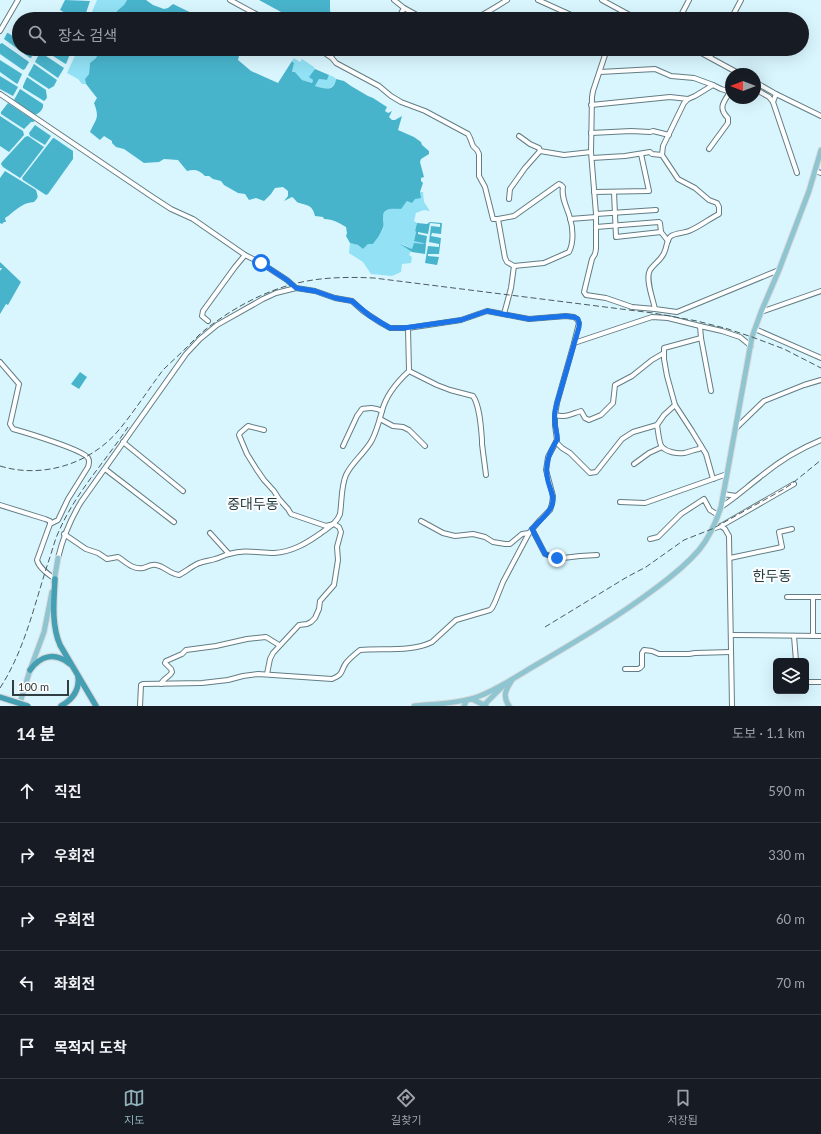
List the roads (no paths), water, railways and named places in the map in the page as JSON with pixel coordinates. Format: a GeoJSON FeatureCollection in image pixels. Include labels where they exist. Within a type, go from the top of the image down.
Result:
{"type":"FeatureCollection","features":[{"type":"Feature","properties":{"kind":"highway"},"geometry":{"type":"LineString","coordinates":[[55,579],[55,630],[60,645],[96,706]]}},
{"type":"Feature","properties":{"kind":"highway"},"geometry":{"type":"LineString","coordinates":[[30,670],[42,658],[52,656],[67,662],[76,670],[78,682],[76,692],[70,700],[61,706]]}},
{"type":"Feature","properties":{"kind":"highway"},"geometry":{"type":"LineString","coordinates":[[0,697],[28,706]]}},
{"type":"Feature","properties":{"kind":"main road"},"geometry":{"type":"LineString","coordinates":[[464,706],[465,702],[490,691],[589,634],[645,597],[684,566],[699,550],[712,530],[721,507],[724,494],[752,337],[809,191],[821,150]]}},
{"type":"Feature","properties":{"kind":"main road"},"geometry":{"type":"LineString","coordinates":[[19,706],[44,632],[58,558]]}},
{"type":"Feature","properties":{"kind":"main road"},"geometry":{"type":"LineString","coordinates":[[508,706],[505,699],[505,694],[506,689],[513,678]]}},
{"type":"Feature","properties":{"kind":"main road"},"geometry":{"type":"LineString","coordinates":[[414,706],[470,699],[475,699],[482,705],[506,682]]}},
{"type":"Feature","properties":{"kind":"street"},"geometry":{"type":"LineString","coordinates":[[0,31],[18,0]]}},
{"type":"Feature","properties":{"kind":"street"},"geometry":{"type":"LineString","coordinates":[[230,0],[252,12]]}},
{"type":"Feature","properties":{"kind":"street"},"geometry":{"type":"LineString","coordinates":[[394,0],[411,12]]}},
{"type":"Feature","properties":{"kind":"street"},"geometry":{"type":"LineString","coordinates":[[488,12],[507,0]]}},
{"type":"Feature","properties":{"kind":"street"},"geometry":{"type":"LineString","coordinates":[[538,0],[565,12]]}},
{"type":"Feature","properties":{"kind":"street"},"geometry":{"type":"LineString","coordinates":[[602,0],[625,12]]}},
{"type":"Feature","properties":{"kind":"street"},"geometry":{"type":"LineString","coordinates":[[683,12],[689,0]]}},
{"type":"Feature","properties":{"kind":"street"},"geometry":{"type":"LineString","coordinates":[[735,12],[741,0]]}},
{"type":"Feature","properties":{"kind":"street"},"geometry":{"type":"LineString","coordinates":[[402,12],[404,8]]}},
{"type":"Feature","properties":{"kind":"street"},"geometry":{"type":"LineString","coordinates":[[329,56],[336,63],[378,86],[391,96],[402,102],[425,110],[468,134],[472,146],[479,154],[478,176],[485,187],[493,219],[514,216],[559,184],[562,185],[564,204],[570,219],[573,245],[569,252],[544,263],[514,266],[507,262],[504,258],[498,219]]}},
{"type":"Feature","properties":{"kind":"street"},"geometry":{"type":"LineString","coordinates":[[605,56],[593,91],[591,152],[596,216],[595,254],[592,259],[584,292],[585,294],[606,298],[632,307],[677,312],[779,270]]}},
{"type":"Feature","properties":{"kind":"street"},"geometry":{"type":"LineString","coordinates":[[710,57],[729,68]]}},
{"type":"Feature","properties":{"kind":"street"},"geometry":{"type":"LineString","coordinates":[[600,72],[655,69],[671,76],[694,78],[725,90]]}},
{"type":"Feature","properties":{"kind":"street"},"geometry":{"type":"LineString","coordinates":[[655,309],[648,281],[649,273],[662,257],[671,236],[690,230],[718,214],[719,207],[717,204],[709,200],[695,188],[678,180],[662,155],[663,146],[684,103],[688,99],[713,85]]}},
{"type":"Feature","properties":{"kind":"street"},"geometry":{"type":"LineString","coordinates":[[761,86],[821,116]]}},
{"type":"Feature","properties":{"kind":"street"},"geometry":{"type":"LineString","coordinates":[[761,92],[769,97],[773,102],[797,173]]}},
{"type":"Feature","properties":{"kind":"street"},"geometry":{"type":"LineString","coordinates":[[0,94],[151,196],[171,209],[193,219],[287,280],[296,288]]}},
{"type":"Feature","properties":{"kind":"street"},"geometry":{"type":"LineString","coordinates":[[773,102],[776,94]]}},
{"type":"Feature","properties":{"kind":"street"},"geometry":{"type":"LineString","coordinates":[[592,105],[670,98],[688,99]]}},
{"type":"Feature","properties":{"kind":"street"},"geometry":{"type":"LineString","coordinates":[[709,149],[728,123],[728,118],[723,112],[722,107],[725,101]]}},
{"type":"Feature","properties":{"kind":"street"},"geometry":{"type":"LineString","coordinates":[[591,133],[653,131],[669,135]]}},
{"type":"Feature","properties":{"kind":"street"},"geometry":{"type":"LineString","coordinates":[[519,136],[530,144],[539,148],[540,151],[564,155],[591,152]]}},
{"type":"Feature","properties":{"kind":"street"},"geometry":{"type":"LineString","coordinates":[[509,199],[510,189],[540,151]]}},
{"type":"Feature","properties":{"kind":"street"},"geometry":{"type":"LineString","coordinates":[[592,158],[625,156],[650,152],[652,154],[662,155]]}},
{"type":"Feature","properties":{"kind":"street"},"geometry":{"type":"LineString","coordinates":[[594,192],[649,191],[641,154]]}},
{"type":"Feature","properties":{"kind":"street"},"geometry":{"type":"LineString","coordinates":[[815,171],[821,173]]}},
{"type":"Feature","properties":{"kind":"street"},"geometry":{"type":"LineString","coordinates":[[614,192],[616,236],[661,232]]}},
{"type":"Feature","properties":{"kind":"street"},"geometry":{"type":"LineString","coordinates":[[570,219],[614,213],[656,210]]}},
{"type":"Feature","properties":{"kind":"street"},"geometry":{"type":"LineString","coordinates":[[596,226],[659,222],[661,232],[668,241]]}},
{"type":"Feature","properties":{"kind":"street"},"geometry":{"type":"LineString","coordinates":[[208,321],[202,316],[203,311],[234,266],[245,254]]}},
{"type":"Feature","properties":{"kind":"street"},"geometry":{"type":"LineString","coordinates":[[504,314],[511,288],[514,266]]}},
{"type":"Feature","properties":{"kind":"street"},"geometry":{"type":"LineString","coordinates":[[58,558],[64,534],[74,512],[176,366],[200,338],[217,325],[276,293],[296,288],[315,291],[335,298],[352,301],[370,316],[390,328],[408,328],[461,320],[487,311],[529,319],[566,316],[578,319],[579,323],[557,403],[554,425],[558,437],[548,457],[546,470],[553,496],[552,504],[550,510],[529,533],[503,582],[492,608],[456,620],[432,642],[418,647],[360,650],[353,655],[345,665],[340,675],[332,679],[267,674],[243,676],[228,680],[202,683],[143,684],[140,706]]}},
{"type":"Feature","properties":{"kind":"street"},"geometry":{"type":"LineString","coordinates":[[761,312],[821,291]]}},
{"type":"Feature","properties":{"kind":"street"},"geometry":{"type":"LineString","coordinates":[[574,343],[652,317],[668,318],[722,331],[740,337],[751,346]]}},
{"type":"Feature","properties":{"kind":"street"},"geometry":{"type":"LineString","coordinates":[[700,326],[711,391]]}},
{"type":"Feature","properties":{"kind":"street"},"geometry":{"type":"LineString","coordinates":[[64,534],[86,549],[102,555],[107,559],[118,557],[128,565],[139,568],[155,565],[179,575],[204,561],[229,554],[246,550],[274,553],[291,550],[314,538],[339,519],[344,482],[347,474],[371,442],[389,393],[408,371],[408,328]]}},
{"type":"Feature","properties":{"kind":"street"},"geometry":{"type":"LineString","coordinates":[[755,329],[821,358]]}},
{"type":"Feature","properties":{"kind":"street"},"geometry":{"type":"LineString","coordinates":[[701,338],[664,348],[664,359],[675,406],[706,454],[712,479]]}},
{"type":"Feature","properties":{"kind":"street"},"geometry":{"type":"LineString","coordinates":[[555,415],[566,417],[581,411],[589,420],[602,415],[613,403],[615,385],[632,376],[652,360],[664,353]]}},
{"type":"Feature","properties":{"kind":"street"},"geometry":{"type":"LineString","coordinates":[[0,362],[19,384],[10,424],[13,429],[76,451],[89,459],[88,467],[68,499],[58,520],[50,524],[38,560],[38,564],[55,579]]}},
{"type":"Feature","properties":{"kind":"street"},"geometry":{"type":"LineString","coordinates":[[408,371],[450,390],[474,396],[479,416],[486,475]]}},
{"type":"Feature","properties":{"kind":"street"},"geometry":{"type":"LineString","coordinates":[[736,428],[755,408],[764,401],[821,380]]}},
{"type":"Feature","properties":{"kind":"street"},"geometry":{"type":"LineString","coordinates":[[556,442],[570,453],[590,473],[593,473],[596,472],[626,435],[657,425],[664,415],[675,406]]}},
{"type":"Feature","properties":{"kind":"street"},"geometry":{"type":"LineString","coordinates":[[343,446],[357,416],[362,409],[372,407],[378,408],[382,411]]}},
{"type":"Feature","properties":{"kind":"street"},"geometry":{"type":"LineString","coordinates":[[380,419],[393,426],[403,427],[425,446]]}},
{"type":"Feature","properties":{"kind":"street"},"geometry":{"type":"LineString","coordinates":[[657,425],[662,447]]}},
{"type":"Feature","properties":{"kind":"street"},"geometry":{"type":"LineString","coordinates":[[264,430],[248,426],[239,435],[247,454],[264,480],[291,514],[326,526],[334,524],[339,527],[342,532],[337,547],[338,560],[334,586],[320,601],[317,614],[311,622],[308,624],[299,625],[273,653],[270,659],[267,674]]}},
{"type":"Feature","properties":{"kind":"street"},"geometry":{"type":"LineString","coordinates":[[721,507],[791,455],[821,440]]}},
{"type":"Feature","properties":{"kind":"street"},"geometry":{"type":"LineString","coordinates":[[123,442],[183,491]]}},
{"type":"Feature","properties":{"kind":"street"},"geometry":{"type":"LineString","coordinates":[[634,464],[649,453],[662,447],[673,452],[683,453],[699,449],[701,446]]}},
{"type":"Feature","properties":{"kind":"street"},"geometry":{"type":"LineString","coordinates":[[105,468],[174,522]]}},
{"type":"Feature","properties":{"kind":"street"},"geometry":{"type":"LineString","coordinates":[[620,502],[645,503],[727,474]]}},
{"type":"Feature","properties":{"kind":"street"},"geometry":{"type":"LineString","coordinates":[[712,530],[794,484]]}},
{"type":"Feature","properties":{"kind":"street"},"geometry":{"type":"LineString","coordinates":[[724,494],[736,496]]}},
{"type":"Feature","properties":{"kind":"street"},"geometry":{"type":"LineString","coordinates":[[650,539],[658,537],[681,514],[704,499],[710,510],[718,516]]}},
{"type":"Feature","properties":{"kind":"street"},"geometry":{"type":"LineString","coordinates":[[0,505],[48,520],[50,521],[50,524]]}},
{"type":"Feature","properties":{"kind":"street"},"geometry":{"type":"LineString","coordinates":[[421,520],[443,533],[455,536],[473,534],[493,542],[505,544],[510,544],[522,534],[529,533]]}},
{"type":"Feature","properties":{"kind":"street"},"geometry":{"type":"LineString","coordinates":[[721,526],[725,529],[729,536],[732,706]]}},
{"type":"Feature","properties":{"kind":"street"},"geometry":{"type":"LineString","coordinates":[[532,529],[545,554],[563,558],[597,555]]}},
{"type":"Feature","properties":{"kind":"street"},"geometry":{"type":"LineString","coordinates":[[730,558],[782,547],[779,532],[792,529]]}},
{"type":"Feature","properties":{"kind":"street"},"geometry":{"type":"LineString","coordinates":[[210,533],[229,554]]}},
{"type":"Feature","properties":{"kind":"street"},"geometry":{"type":"LineString","coordinates":[[787,597],[821,597]]}},
{"type":"Feature","properties":{"kind":"street"},"geometry":{"type":"LineString","coordinates":[[813,597],[813,636]]}},
{"type":"Feature","properties":{"kind":"street"},"geometry":{"type":"LineString","coordinates":[[731,636],[821,636]]}},
{"type":"Feature","properties":{"kind":"street"},"geometry":{"type":"LineString","coordinates":[[794,636],[796,658]]}},
{"type":"Feature","properties":{"kind":"street"},"geometry":{"type":"LineString","coordinates":[[161,684],[162,680],[172,672],[165,663],[166,661],[182,654],[186,650],[266,637],[279,646]]}},
{"type":"Feature","properties":{"kind":"street"},"geometry":{"type":"LineString","coordinates":[[625,669],[638,670],[642,666],[642,653],[644,650],[659,654],[731,652]]}},
{"type":"Feature","properties":{"kind":"street"},"geometry":{"type":"LineString","coordinates":[[809,682],[821,682]]}},
{"type":"Feature","properties":{"kind":"railway"},"geometry":{"type":"LineString","coordinates":[[0,466],[16,470],[32,471],[48,469],[64,466],[94,452],[107,443],[118,431],[163,370],[200,334],[224,316],[264,294],[292,284],[315,280],[357,277],[374,278],[653,313],[697,321],[728,329],[784,349],[821,368]]}},
{"type":"Feature","properties":{"kind":"railway"},"geometry":{"type":"LineString","coordinates":[[0,688],[17,657],[29,624],[55,540],[66,517],[82,490],[128,427]]}},
{"type":"Feature","properties":{"kind":"railway"},"geometry":{"type":"LineString","coordinates":[[545,627],[646,567],[684,540],[712,529],[784,489],[821,460]]}},
{"type":"Feature","properties":{"kind":"district","name":"중대두동"},"geometry":{"type":"Point","coordinates":[253,504]}},
{"type":"Feature","properties":{"kind":"district","name":"한두동"},"geometry":{"type":"Point","coordinates":[772,576]}}]}
